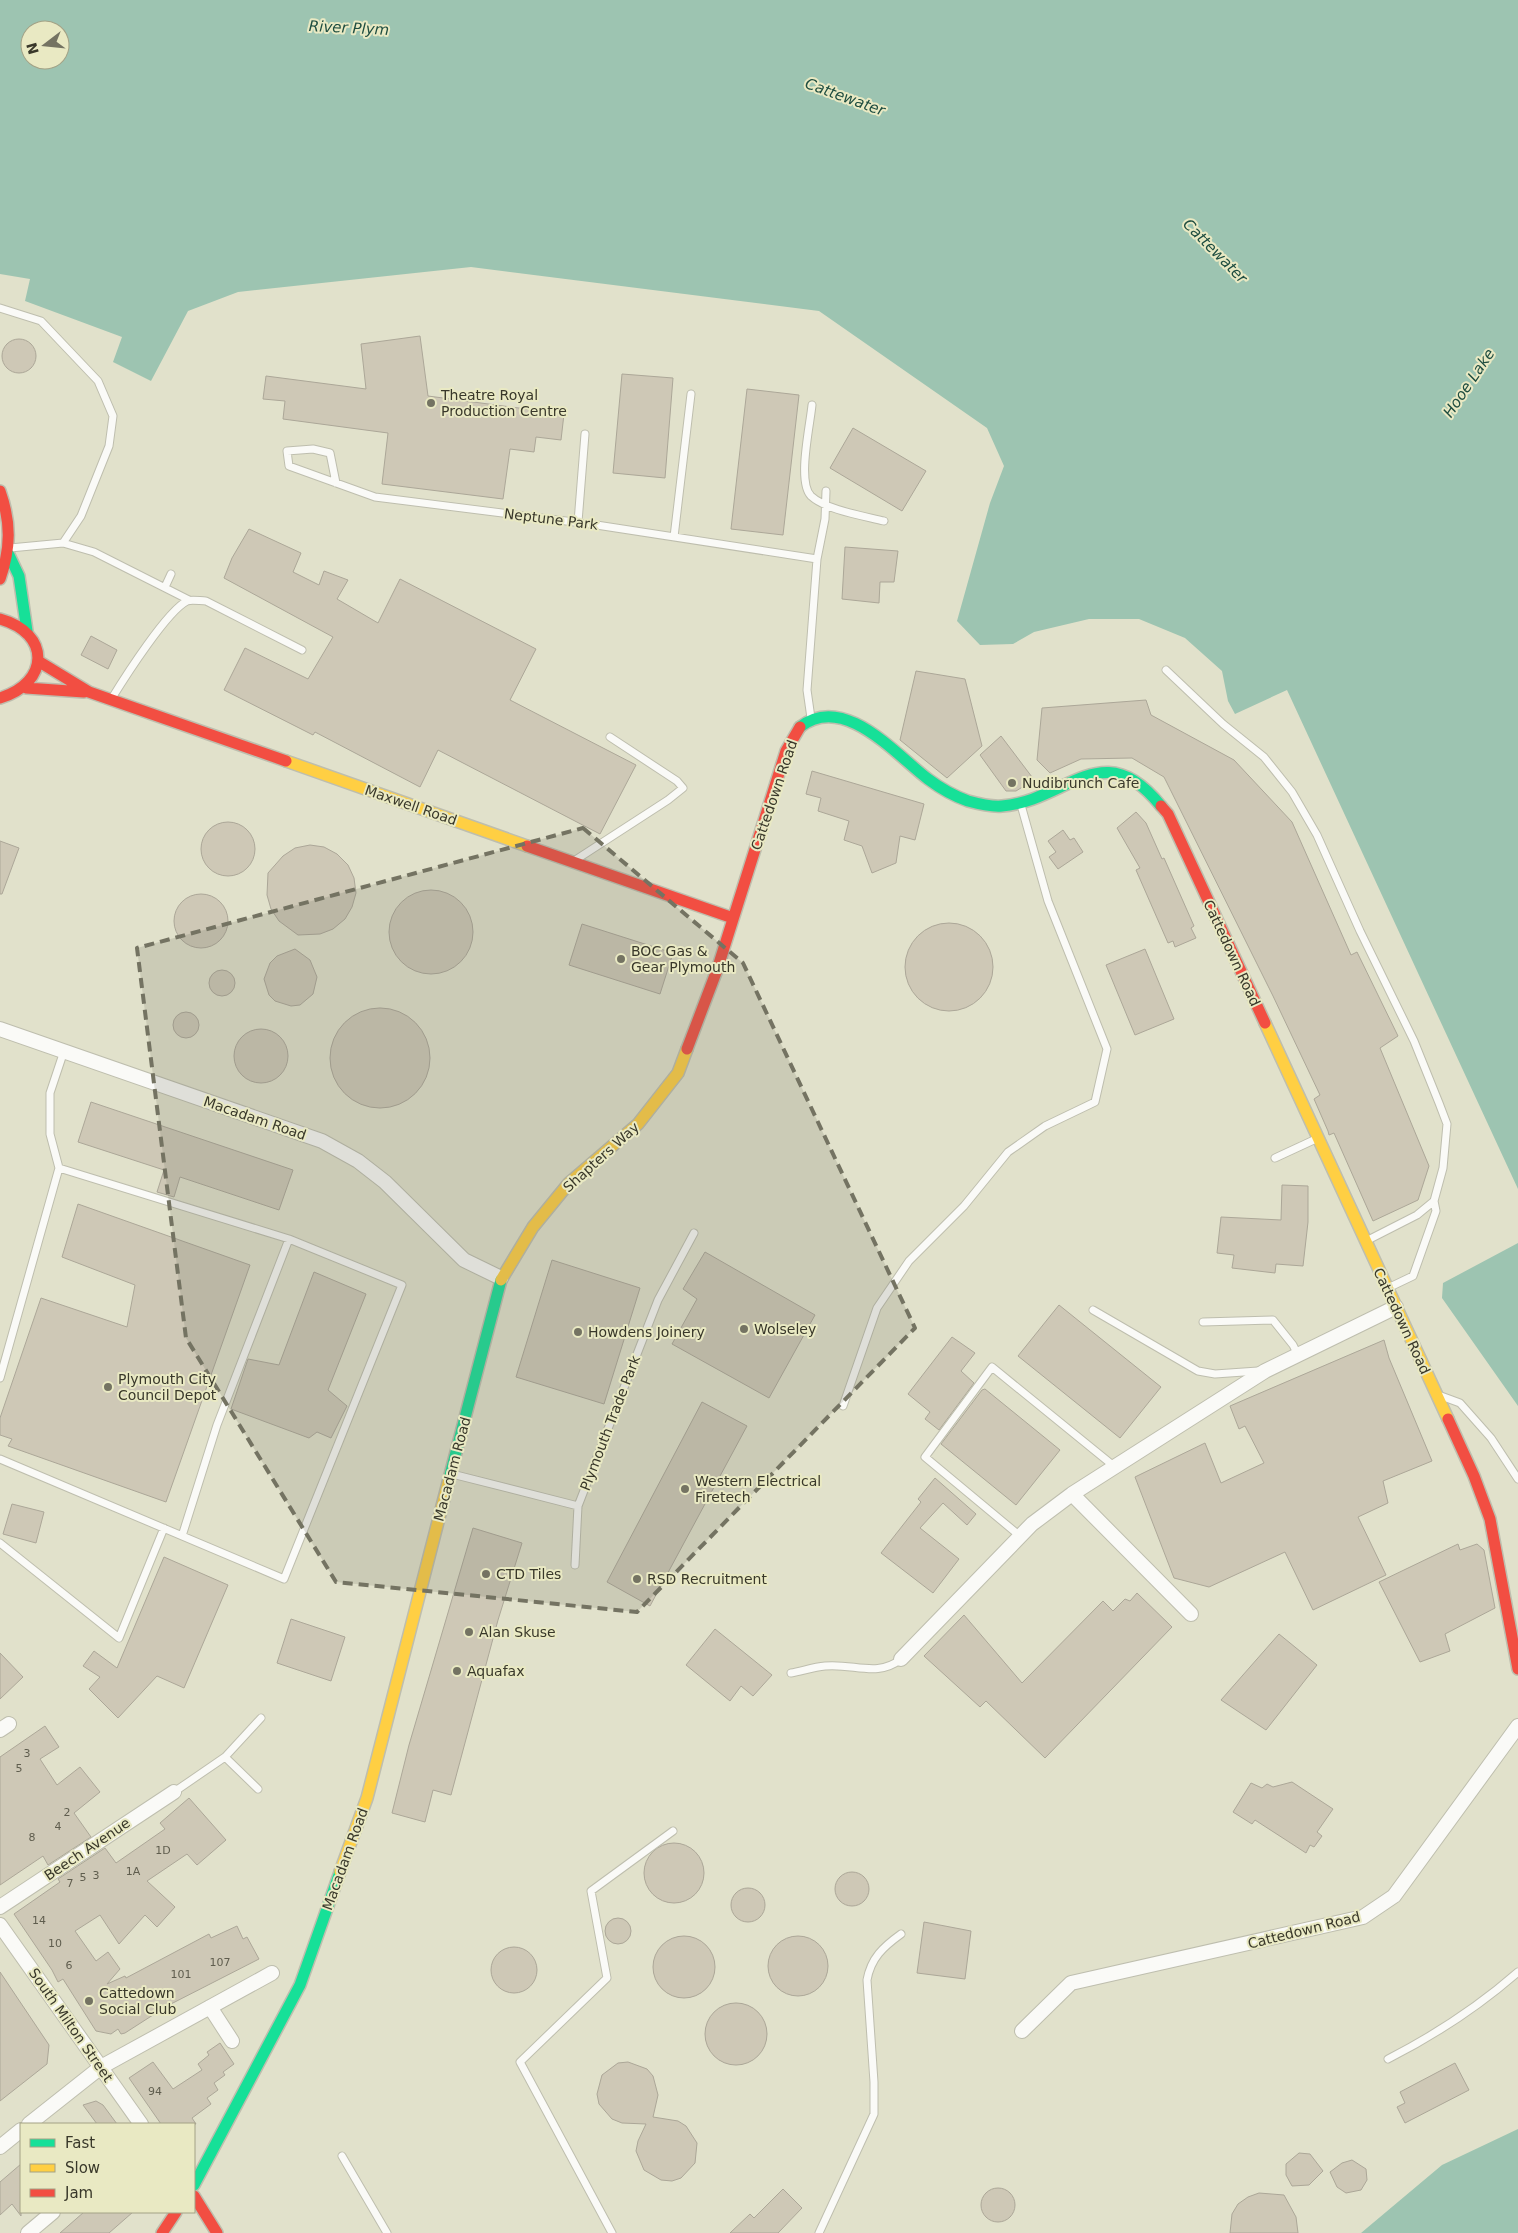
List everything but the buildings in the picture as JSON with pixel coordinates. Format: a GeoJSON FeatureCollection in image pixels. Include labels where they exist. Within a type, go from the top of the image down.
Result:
{"type":"FeatureCollection","features":[{"type":"Feature","properties":{"kind":"street"},"geometry":{"type":"LineString","coordinates":[[0,492],[7,509],[9,551],[19,576],[27,631],[35,645],[38,661],[34,676],[26,688],[5,700]]}},
{"type":"Feature","properties":{"kind":"street"},"geometry":{"type":"LineString","coordinates":[[0,580],[9,551]]}},
{"type":"Feature","properties":{"kind":"street"},"geometry":{"type":"LineString","coordinates":[[0,619],[18,624],[27,631]]}},
{"type":"Feature","properties":{"kind":"street","name":"Maxwell Road"},"geometry":{"type":"LineString","coordinates":[[38,661],[89,692],[110,700],[733,918]]}},
{"type":"Feature","properties":{"kind":"street","name":"Maxwell Road"},"geometry":{"type":"LineString","coordinates":[[26,688],[89,692]]}},
{"type":"Feature","properties":{"kind":"street","name":"Cattedown Road"},"geometry":{"type":"LineString","coordinates":[[733,918],[786,752],[797,729],[811,721],[831,717],[852,721],[934,783],[958,797],[1001,806],[1020,802],[1065,784],[1109,772],[1130,777],[1150,792],[1168,814],[1474,1476],[1490,1518],[1518,1669]]}},
{"type":"Feature","properties":{"kind":"street","name":"Shapters Way"},"geometry":{"type":"LineString","coordinates":[[501,1278],[533,1227],[569,1184],[638,1124],[678,1073],[718,970],[733,918]]}},
{"type":"Feature","properties":{"kind":"street","name":"Macadam Road"},"geometry":{"type":"LineString","coordinates":[[0,1029],[322,1141],[358,1162],[385,1182],[464,1260],[501,1278],[451,1474],[414,1608],[367,1798],[300,1985],[195,2183]]}},
{"type":"Feature","properties":{"kind":"street"},"geometry":{"type":"LineString","coordinates":[[901,1659],[1032,1524],[1072,1494],[1265,1370],[1396,1307]]}},
{"type":"Feature","properties":{"kind":"street"},"geometry":{"type":"LineString","coordinates":[[1072,1494],[1191,1614]]}},
{"type":"Feature","properties":{"kind":"street","name":"Cattedown Road"},"geometry":{"type":"LineString","coordinates":[[1022,2031],[1071,1983],[1363,1917],[1394,1896],[1518,1726]]}},
{"type":"Feature","properties":{"kind":"street","name":"Beech Avenue"},"geometry":{"type":"LineString","coordinates":[[0,1907],[174,1792]]}},
{"type":"Feature","properties":{"kind":"street","name":"South Milton Street"},"geometry":{"type":"LineString","coordinates":[[0,1925],[140,2123]]}},
{"type":"Feature","properties":{"kind":"street"},"geometry":{"type":"LineString","coordinates":[[30,2123],[101,2067],[272,1973]]}},
{"type":"Feature","properties":{"kind":"street"},"geometry":{"type":"LineString","coordinates":[[210,2007],[232,2041]]}},
{"type":"Feature","properties":{"kind":"street"},"geometry":{"type":"LineString","coordinates":[[0,2147],[20,2131]]}},
{"type":"Feature","properties":{"kind":"street"},"geometry":{"type":"LineString","coordinates":[[195,2198],[217,2233]]}},
{"type":"Feature","properties":{"kind":"street"},"geometry":{"type":"LineString","coordinates":[[28,2233],[52,2213]]}},
{"type":"Feature","properties":{"kind":"street"},"geometry":{"type":"LineString","coordinates":[[162,2233],[175,2213]]}},
{"type":"Feature","properties":{"kind":"lane"},"geometry":{"type":"LineString","coordinates":[[0,308],[42,321],[98,381],[113,416],[109,446],[82,516],[63,544]]}},
{"type":"Feature","properties":{"kind":"lane"},"geometry":{"type":"LineString","coordinates":[[674,537],[691,394]]}},
{"type":"Feature","properties":{"kind":"lane"},"geometry":{"type":"LineString","coordinates":[[812,406],[803,479],[810,495],[826,505],[884,521]]}},
{"type":"Feature","properties":{"kind":"lane"},"geometry":{"type":"LineString","coordinates":[[578,522],[584,434]]}},
{"type":"Feature","properties":{"kind":"lane","name":"Neptune Park"},"geometry":{"type":"LineString","coordinates":[[336,483],[330,452],[313,449],[288,451],[289,466],[336,483],[375,497],[578,522],[817,559]]}},
{"type":"Feature","properties":{"kind":"lane"},"geometry":{"type":"LineString","coordinates":[[811,721],[807,690],[817,559],[825,519],[826,491]]}},
{"type":"Feature","properties":{"kind":"lane"},"geometry":{"type":"LineString","coordinates":[[9,551],[63,544],[94,552],[189,600],[206,601],[302,650]]}},
{"type":"Feature","properties":{"kind":"lane"},"geometry":{"type":"LineString","coordinates":[[165,587],[171,574]]}},
{"type":"Feature","properties":{"kind":"lane"},"geometry":{"type":"LineString","coordinates":[[110,700],[160,630],[179,606],[189,600]]}},
{"type":"Feature","properties":{"kind":"lane"},"geometry":{"type":"LineString","coordinates":[[1166,670],[1223,724],[1264,757],[1292,792],[1317,835],[1360,931],[1414,1041],[1447,1124],[1443,1168],[1434,1201],[1436,1211],[1412,1276],[1387,1288]]}},
{"type":"Feature","properties":{"kind":"lane"},"geometry":{"type":"LineString","coordinates":[[573,862],[668,800],[683,788],[677,781],[610,737]]}},
{"type":"Feature","properties":{"kind":"lane"},"geometry":{"type":"LineString","coordinates":[[843,1406],[877,1308],[909,1261],[964,1206],[1008,1152],[1045,1126],[1095,1102],[1108,1049],[1048,901],[1020,802]]}},
{"type":"Feature","properties":{"kind":"lane"},"geometry":{"type":"LineString","coordinates":[[0,1378],[59,1168],[50,1134],[50,1093],[64,1051]]}},
{"type":"Feature","properties":{"kind":"lane"},"geometry":{"type":"LineString","coordinates":[[1276,1158],[1318,1139]]}},
{"type":"Feature","properties":{"kind":"lane"},"geometry":{"type":"LineString","coordinates":[[0,1459],[284,1579],[402,1285],[289,1239],[59,1168]]}},
{"type":"Feature","properties":{"kind":"lane"},"geometry":{"type":"LineString","coordinates":[[1365,1242],[1417,1215],[1434,1201]]}},
{"type":"Feature","properties":{"kind":"lane","name":"Plymouth Trade Park"},"geometry":{"type":"LineString","coordinates":[[575,1565],[578,1506],[658,1300],[694,1233]]}},
{"type":"Feature","properties":{"kind":"lane"},"geometry":{"type":"LineString","coordinates":[[182,1536],[217,1425],[289,1239]]}},
{"type":"Feature","properties":{"kind":"lane"},"geometry":{"type":"LineString","coordinates":[[1093,1310],[1198,1372],[1229,1374],[1265,1370]]}},
{"type":"Feature","properties":{"kind":"lane"},"geometry":{"type":"LineString","coordinates":[[1204,1322],[1273,1320],[1294,1345],[1298,1355]]}},
{"type":"Feature","properties":{"kind":"lane"},"geometry":{"type":"LineString","coordinates":[[1020,1536],[925,1457],[992,1367],[1115,1467]]}},
{"type":"Feature","properties":{"kind":"lane"},"geometry":{"type":"LineString","coordinates":[[1436,1394],[1460,1403],[1491,1438],[1518,1479]]}},
{"type":"Feature","properties":{"kind":"lane","name":"Plymouth Trade Park"},"geometry":{"type":"LineString","coordinates":[[451,1474],[578,1506]]}},
{"type":"Feature","properties":{"kind":"lane"},"geometry":{"type":"LineString","coordinates":[[0,1543],[119,1638],[164,1528]]}},
{"type":"Feature","properties":{"kind":"lane"},"geometry":{"type":"LineString","coordinates":[[791,1673],[825,1666],[873,1670],[890,1668],[901,1659]]}},
{"type":"Feature","properties":{"kind":"lane"},"geometry":{"type":"LineString","coordinates":[[174,1792],[226,1757],[261,1718]]}},
{"type":"Feature","properties":{"kind":"lane"},"geometry":{"type":"LineString","coordinates":[[226,1757],[258,1789]]}},
{"type":"Feature","properties":{"kind":"lane"},"geometry":{"type":"LineString","coordinates":[[612,2233],[520,2062],[607,1978],[591,1891],[673,1831]]}},
{"type":"Feature","properties":{"kind":"lane"},"geometry":{"type":"LineString","coordinates":[[819,2233],[874,2114],[874,2082],[868,1995],[870,1965],[882,1948],[900,1934]]}},
{"type":"Feature","properties":{"kind":"lane"},"geometry":{"type":"LineString","coordinates":[[1388,2059],[1432,2037],[1486,2000],[1518,1972]]}},
{"type":"Feature","properties":{"kind":"lane"},"geometry":{"type":"LineString","coordinates":[[342,2156],[387,2233]]}},
{"type":"Feature","properties":{"kind":"highlighted area"},"geometry":{"type":"Polygon","coordinates":[[[583,828],[743,963],[915,1328],[637,1612],[336,1582],[186,1338],[137,948],[583,828]]]}},
{"type":"Feature","properties":{"kind":"water"},"geometry":{"type":"Polygon","coordinates":[[[0,0],[1518,0],[1518,1189],[1287,690],[1235,714],[1228,701],[1222,671],[1185,638],[1139,619],[1089,619],[1034,632],[1013,644],[980,645],[957,621],[990,503],[1004,466],[987,428],[819,311],[471,267],[238,292],[188,311],[151,381],[113,362],[122,337],[25,301],[30,279],[0,274],[0,0]]]}},
{"type":"Feature","properties":{"kind":"water"},"geometry":{"type":"Polygon","coordinates":[[[1518,1243],[1518,1406],[1442,1298],[1443,1283],[1518,1243]]]}},
{"type":"Feature","properties":{"kind":"water"},"geometry":{"type":"Polygon","coordinates":[[[1518,2129],[1518,2233],[1361,2233],[1442,2165],[1518,2129]]]}},
{"type":"Feature","properties":{"kind":"traffic: fast"},"geometry":{"type":"LineString","coordinates":[[9,555],[19,576],[27,631]]}},
{"type":"Feature","properties":{"kind":"traffic: fast"},"geometry":{"type":"LineString","coordinates":[[800,727],[817,718],[834,717],[851,722],[885,743],[937,786],[963,799],[981,804],[1002,806],[1025,802],[1084,777],[1102,773],[1121,774],[1140,785],[1161,806]]}},
{"type":"Feature","properties":{"kind":"traffic: fast"},"geometry":{"type":"LineString","coordinates":[[449,1479],[501,1280]]}},
{"type":"Feature","properties":{"kind":"traffic: fast"},"geometry":{"type":"LineString","coordinates":[[195,2183],[300,1985],[340,1872]]}},
{"type":"Feature","properties":{"kind":"traffic: slow"},"geometry":{"type":"LineString","coordinates":[[286,761],[527,846]]}},
{"type":"Feature","properties":{"kind":"traffic: slow"},"geometry":{"type":"LineString","coordinates":[[1265,1023],[1448,1419]]}},
{"type":"Feature","properties":{"kind":"traffic: slow"},"geometry":{"type":"LineString","coordinates":[[501,1280],[533,1227],[569,1183],[638,1124],[678,1073],[687,1049]]}},
{"type":"Feature","properties":{"kind":"traffic: slow"},"geometry":{"type":"LineString","coordinates":[[340,1872],[367,1798],[449,1479]]}},
{"type":"Feature","properties":{"kind":"traffic: jam"},"geometry":{"type":"LineString","coordinates":[[0,491],[8,524],[8,546],[0,579]]}},
{"type":"Feature","properties":{"kind":"traffic: jam"},"geometry":{"type":"LineString","coordinates":[[0,619],[17,626],[29,635],[36,646],[38,658],[35,670],[28,681],[16,691],[0,698]]}},
{"type":"Feature","properties":{"kind":"traffic: jam"},"geometry":{"type":"LineString","coordinates":[[38,661],[89,692],[286,761]]}},
{"type":"Feature","properties":{"kind":"traffic: jam"},"geometry":{"type":"LineString","coordinates":[[26,688],[84,692]]}},
{"type":"Feature","properties":{"kind":"traffic: jam"},"geometry":{"type":"LineString","coordinates":[[687,1049],[717,970],[786,751],[800,727]]}},
{"type":"Feature","properties":{"kind":"traffic: jam"},"geometry":{"type":"LineString","coordinates":[[1161,806],[1168,814],[1265,1023]]}},
{"type":"Feature","properties":{"kind":"traffic: jam"},"geometry":{"type":"LineString","coordinates":[[527,846],[733,918]]}},
{"type":"Feature","properties":{"kind":"traffic: jam"},"geometry":{"type":"LineString","coordinates":[[1448,1419],[1474,1476],[1490,1519],[1518,1669]]}},
{"type":"Feature","properties":{"kind":"traffic: jam"},"geometry":{"type":"LineString","coordinates":[[195,2198],[217,2233]]}},
{"type":"Feature","properties":{"kind":"traffic: jam"},"geometry":{"type":"LineString","coordinates":[[162,2233],[175,2213]]}},
{"type":"Feature","properties":{"kind":"place","name":"Theatre Royal Production Centre"},"geometry":{"type":"Point","coordinates":[431,403]}},
{"type":"Feature","properties":{"kind":"place","name":"Nudibrunch Cafe"},"geometry":{"type":"Point","coordinates":[1012,783]}},
{"type":"Feature","properties":{"kind":"place","name":"BOC Gas & Gear Plymouth"},"geometry":{"type":"Point","coordinates":[621,959]}},
{"type":"Feature","properties":{"kind":"place","name":"Wolseley"},"geometry":{"type":"Point","coordinates":[744,1329]}},
{"type":"Feature","properties":{"kind":"place","name":"Howdens Joinery"},"geometry":{"type":"Point","coordinates":[578,1332]}},
{"type":"Feature","properties":{"kind":"place","name":"Plymouth City Council Depot"},"geometry":{"type":"Point","coordinates":[108,1387]}},
{"type":"Feature","properties":{"kind":"place","name":"Western Electrical Firetech"},"geometry":{"type":"Point","coordinates":[685,1489]}},
{"type":"Feature","properties":{"kind":"place","name":"CTD Tiles"},"geometry":{"type":"Point","coordinates":[486,1574]}},
{"type":"Feature","properties":{"kind":"place","name":"RSD Recruitment"},"geometry":{"type":"Point","coordinates":[637,1579]}},
{"type":"Feature","properties":{"kind":"place","name":"Alan Skuse"},"geometry":{"type":"Point","coordinates":[469,1632]}},
{"type":"Feature","properties":{"kind":"place","name":"Aquafax"},"geometry":{"type":"Point","coordinates":[457,1671]}},
{"type":"Feature","properties":{"kind":"place","name":"Cattedown Social Club"},"geometry":{"type":"Point","coordinates":[89,2001]}},
{"type":"Feature","properties":{"kind":"water label","name":"River Plym"},"geometry":{"type":"Point","coordinates":[349,28]}},
{"type":"Feature","properties":{"kind":"water label","name":"Cattewater"},"geometry":{"type":"Point","coordinates":[845,97]}},
{"type":"Feature","properties":{"kind":"water label","name":"Cattewater"},"geometry":{"type":"Point","coordinates":[1215,251]}},
{"type":"Feature","properties":{"kind":"water label","name":"Hooe Lake"},"geometry":{"type":"Point","coordinates":[1469,383]}}]}
